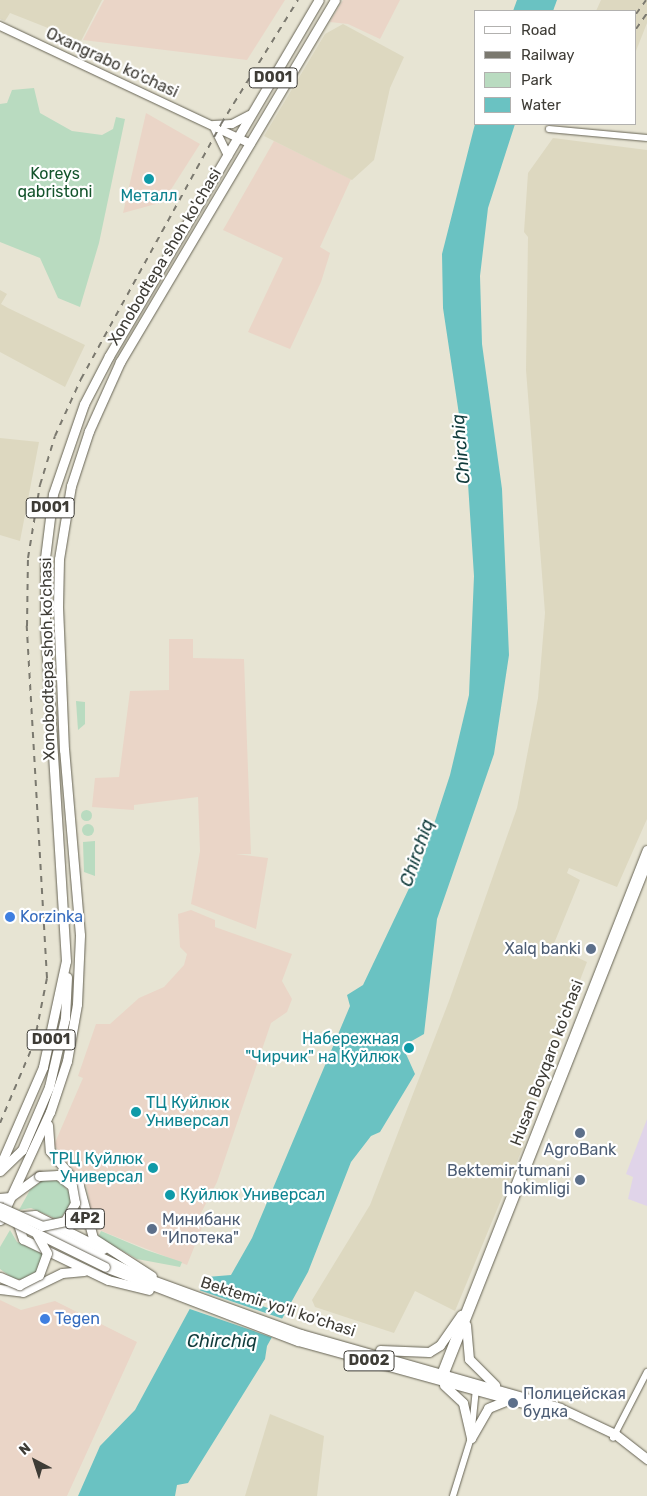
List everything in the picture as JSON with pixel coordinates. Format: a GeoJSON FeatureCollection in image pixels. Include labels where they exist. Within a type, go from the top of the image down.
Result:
{"type":"FeatureCollection","features":[{"type":"Feature","properties":{"kind":"highway","name":"Xonobodtepa shoh ko'chasi"},"geometry":{"type":"LineString","coordinates":[[0,1166],[43,1067],[66,961],[45,564],[53,494],[93,388],[320,0]]}},
{"type":"Feature","properties":{"kind":"highway","name":"Xonobodtepa shoh ko'chasi"},"geometry":{"type":"LineString","coordinates":[[0,1220],[50,1112],[73,1031],[80,965],[61,700],[59,564],[71,486],[105,394],[335,0]]}},
{"type":"Feature","properties":{"kind":"highway"},"geometry":{"type":"LineString","coordinates":[[93,388],[105,394]]}},
{"type":"Feature","properties":{"kind":"highway"},"geometry":{"type":"LineString","coordinates":[[45,564],[59,564]]}},
{"type":"Feature","properties":{"kind":"highway"},"geometry":{"type":"LineString","coordinates":[[0,1171],[16,1159],[32,1130],[64,1027],[66,961]]}},
{"type":"Feature","properties":{"kind":"highway","name":"4P2"},"geometry":{"type":"LineString","coordinates":[[50,1112],[50,1151],[79,1186],[87,1226],[103,1249],[175,1292]]}},
{"type":"Feature","properties":{"kind":"highway"},"geometry":{"type":"LineString","coordinates":[[0,1198],[13,1194],[39,1176],[64,1179],[76,1199],[65,1221],[34,1228],[46,1249],[41,1273],[23,1284],[0,1277]]}},
{"type":"Feature","properties":{"kind":"highway","name":"D002"},"geometry":{"type":"LineString","coordinates":[[0,1207],[34,1228],[106,1264],[175,1292]]}},
{"type":"Feature","properties":{"kind":"highway","name":"D002"},"geometry":{"type":"LineString","coordinates":[[0,1215],[34,1228]]}},
{"type":"Feature","properties":{"kind":"highway"},"geometry":{"type":"LineString","coordinates":[[103,1249],[35,1215],[24,1216],[18,1224],[23,1239],[94,1274],[125,1286],[175,1292]]}},
{"type":"Feature","properties":{"kind":"highway"},"geometry":{"type":"LineString","coordinates":[[0,1289],[28,1291],[70,1271],[94,1274]]}},
{"type":"Feature","properties":{"kind":"highway","name":"Bektemir yo'li ko'chasi"},"geometry":{"type":"LineString","coordinates":[[175,1292],[300,1337],[440,1382],[503,1391],[560,1408],[614,1436],[647,1459]]}},
{"type":"Feature","properties":{"kind":"highway"},"geometry":{"type":"LineString","coordinates":[[358,1349],[429,1352],[440,1346],[461,1315]]}},
{"type":"Feature","properties":{"kind":"highway"},"geometry":{"type":"LineString","coordinates":[[466,1325],[465,1348],[470,1363],[503,1391]]}},
{"type":"Feature","properties":{"kind":"highway","name":"Bektemir yo'li ko'chasi"},"geometry":{"type":"LineString","coordinates":[[300,1337],[358,1349],[443,1371],[476,1387],[513,1401],[560,1414],[614,1436],[647,1466]]}},
{"type":"Feature","properties":{"kind":"highway"},"geometry":{"type":"LineString","coordinates":[[440,1382],[463,1403],[471,1438]]}},
{"type":"Feature","properties":{"kind":"highway"},"geometry":{"type":"LineString","coordinates":[[471,1438],[490,1406],[513,1401]]}},
{"type":"Feature","properties":{"kind":"main road","name":"Oxangrabo ko'chasi"},"geometry":{"type":"LineString","coordinates":[[0,26],[250,144]]}},
{"type":"Feature","properties":{"kind":"main road"},"geometry":{"type":"LineString","coordinates":[[228,156],[212,125],[232,124],[252,115]]}},
{"type":"Feature","properties":{"kind":"main road","name":"Husan Boyqaro ko'chasi"},"geometry":{"type":"LineString","coordinates":[[440,1382],[461,1315],[647,850]]}},
{"type":"Feature","properties":{"kind":"main road","name":"Husan Boyqaro ko'chasi"},"geometry":{"type":"LineString","coordinates":[[443,1371],[466,1325],[647,864]]}},
{"type":"Feature","properties":{"kind":"street"},"geometry":{"type":"LineString","coordinates":[[549,129],[647,138]]}},
{"type":"Feature","properties":{"kind":"street"},"geometry":{"type":"LineString","coordinates":[[614,1436],[647,1372]]}},
{"type":"Feature","properties":{"kind":"street"},"geometry":{"type":"LineString","coordinates":[[453,1496],[471,1438],[476,1387]]}},
{"type":"Feature","properties":{"kind":"shaded area"},"geometry":{"type":"Polygon","coordinates":[[[0,0],[102,0],[81,41],[10,13],[5,21],[0,19],[0,0]]]}},
{"type":"Feature","properties":{"kind":"shaded area"},"geometry":{"type":"Polygon","coordinates":[[[104,0],[285,0],[247,60],[83,40],[104,0]]]}},
{"type":"Feature","properties":{"kind":"shaded area"},"geometry":{"type":"Polygon","coordinates":[[[343,0],[400,0],[380,39],[348,24],[330,22],[343,0]]]}},
{"type":"Feature","properties":{"kind":"shaded area"},"geometry":{"type":"Polygon","coordinates":[[[601,0],[647,0],[647,23],[637,48],[637,10],[596,10],[601,0]]]}},
{"type":"Feature","properties":{"kind":"shaded area"},"geometry":{"type":"Polygon","coordinates":[[[343,24],[404,57],[390,88],[374,160],[352,180],[264,136],[325,34],[343,24]]]}},
{"type":"Feature","properties":{"kind":"shaded area"},"geometry":{"type":"Polygon","coordinates":[[[146,113],[200,144],[163,202],[123,213],[146,113]]]}},
{"type":"Feature","properties":{"kind":"shaded area"},"geometry":{"type":"Polygon","coordinates":[[[553,138],[647,150],[647,819],[617,887],[569,868],[567,873],[580,880],[553,946],[587,962],[544,1073],[523,1147],[455,1311],[415,1291],[394,1333],[315,1307],[312,1300],[370,1205],[449,1001],[517,808],[538,698],[545,613],[526,370],[528,237],[524,232],[528,173],[553,138]]]}},
{"type":"Feature","properties":{"kind":"shaded area"},"geometry":{"type":"Polygon","coordinates":[[[274,141],[351,179],[320,247],[330,253],[321,282],[290,349],[248,332],[283,258],[223,230],[274,141]]]}},
{"type":"Feature","properties":{"kind":"shaded area"},"geometry":{"type":"Polygon","coordinates":[[[0,290],[7,294],[1,304],[85,345],[65,387],[0,352],[0,290]]]}},
{"type":"Feature","properties":{"kind":"shaded area"},"geometry":{"type":"Polygon","coordinates":[[[0,438],[39,442],[20,541],[0,535],[0,438]]]}},
{"type":"Feature","properties":{"kind":"shaded area"},"geometry":{"type":"Polygon","coordinates":[[[169,639],[193,639],[193,658],[244,659],[251,854],[236,854],[268,858],[256,929],[191,904],[200,851],[198,797],[134,805],[134,810],[92,807],[95,778],[119,777],[130,691],[169,690],[169,639]]]}},
{"type":"Feature","properties":{"kind":"shaded area"},"geometry":{"type":"Polygon","coordinates":[[[191,910],[215,920],[215,927],[292,954],[282,981],[292,999],[287,1012],[271,1023],[217,1182],[199,1217],[205,1220],[187,1265],[94,1228],[87,1187],[54,1145],[83,1078],[78,1076],[96,1024],[110,1024],[139,998],[164,987],[184,965],[187,954],[180,947],[178,914],[191,910]]]}},
{"type":"Feature","properties":{"kind":"shaded area"},"geometry":{"type":"Polygon","coordinates":[[[647,1119],[647,1206],[628,1199],[633,1177],[626,1174],[647,1119]]]}},
{"type":"Feature","properties":{"kind":"shaded area"},"geometry":{"type":"Polygon","coordinates":[[[0,1300],[21,1310],[55,1301],[137,1342],[67,1496],[0,1496],[0,1300]]]}},
{"type":"Feature","properties":{"kind":"shaded area"},"geometry":{"type":"Polygon","coordinates":[[[270,1414],[324,1436],[317,1496],[245,1496],[270,1414]]]}},
{"type":"Feature","properties":{"kind":"green space","name":"Koreys qabristoni"},"geometry":{"type":"Polygon","coordinates":[[[34,88],[40,113],[72,131],[102,135],[113,129],[116,117],[125,119],[99,243],[80,307],[58,298],[40,258],[0,242],[0,104],[7,103],[12,90],[34,88]]]}},
{"type":"Feature","properties":{"kind":"green space"},"geometry":{"type":"Polygon","coordinates":[[[76,701],[85,702],[85,724],[78,730],[76,701]]]}},
{"type":"Feature","properties":{"kind":"green space"},"geometry":{"type":"Polygon","coordinates":[[[86,809],[92,815],[86,821],[80,815],[86,809]]]}},
{"type":"Feature","properties":{"kind":"green space"},"geometry":{"type":"Polygon","coordinates":[[[86,824],[90,824],[94,830],[90,836],[86,836],[82,832],[82,828],[86,824]]]}},
{"type":"Feature","properties":{"kind":"green space"},"geometry":{"type":"Polygon","coordinates":[[[95,841],[95,876],[84,872],[83,842],[95,841]]]}},
{"type":"Feature","properties":{"kind":"green space"},"geometry":{"type":"Polygon","coordinates":[[[43,1180],[59,1181],[69,1192],[71,1204],[59,1220],[31,1208],[19,1210],[30,1190],[43,1180]]]}},
{"type":"Feature","properties":{"kind":"green space"},"geometry":{"type":"Polygon","coordinates":[[[10,1230],[17,1242],[43,1254],[36,1272],[22,1279],[14,1279],[0,1269],[0,1247],[10,1230]]]}},
{"type":"Feature","properties":{"kind":"green space"},"geometry":{"type":"Polygon","coordinates":[[[101,1231],[146,1250],[182,1262],[180,1267],[137,1259],[98,1237],[101,1231]]]}},
{"type":"Feature","properties":{"kind":"water"},"geometry":{"type":"Polygon","coordinates":[[[517,0],[557,0],[553,10],[513,10],[517,0]]]}},
{"type":"Feature","properties":{"kind":"water","name":"Chirchiq"},"geometry":{"type":"Polygon","coordinates":[[[475,125],[515,125],[488,208],[480,276],[482,344],[502,489],[509,655],[494,754],[437,919],[424,1034],[410,1042],[406,1054],[415,1074],[380,1132],[371,1136],[351,1162],[308,1272],[267,1346],[265,1359],[188,1483],[177,1485],[175,1496],[78,1496],[100,1446],[135,1410],[207,1277],[231,1275],[252,1238],[350,1006],[347,995],[363,985],[422,861],[450,775],[469,695],[474,576],[467,468],[443,308],[442,254],[475,125]]]}},
{"type":"Feature","properties":{"kind":"pier"},"geometry":{"type":"Polygon","coordinates":[[[203,1278],[290,1310],[288,1315],[201,1284],[203,1278]]]}},
{"type":"Feature","properties":{"kind":"pier"},"geometry":{"type":"Polygon","coordinates":[[[196,1289],[284,1319],[277,1339],[189,1309],[196,1289]]]}},
{"type":"Feature","properties":{"kind":"railway"},"geometry":{"type":"LineString","coordinates":[[0,1123],[34,1043],[47,978],[27,626],[28,558],[40,485],[55,436],[81,379],[221,124],[298,0]]}},
{"type":"Feature","properties":{"kind":"railway"},"geometry":{"type":"LineString","coordinates":[[637,13],[646,0]]}},
{"type":"Feature","properties":{"kind":"railway"},"geometry":{"type":"LineString","coordinates":[[637,28],[647,13]]}},
{"type":"Feature","properties":{"kind":"place","name":"Металл"},"geometry":{"type":"Point","coordinates":[149,179]}},
{"type":"Feature","properties":{"kind":"place","name":"Korzinka"},"geometry":{"type":"Point","coordinates":[10,917]}},
{"type":"Feature","properties":{"kind":"place","name":"Xalq banki"},"geometry":{"type":"Point","coordinates":[591,949]}},
{"type":"Feature","properties":{"kind":"place","name":"Набережная \"Чирчик\" на Куйлюк"},"geometry":{"type":"Point","coordinates":[409,1048]}},
{"type":"Feature","properties":{"kind":"place","name":"ТЦ Куйлюк Универсал"},"geometry":{"type":"Point","coordinates":[136,1112]}},
{"type":"Feature","properties":{"kind":"place","name":"AgroBank"},"geometry":{"type":"Point","coordinates":[580,1133]}},
{"type":"Feature","properties":{"kind":"place","name":"ТРЦ Куйлюк Универсал"},"geometry":{"type":"Point","coordinates":[153,1168]}},
{"type":"Feature","properties":{"kind":"place","name":"Bektemir tumani hokimligi"},"geometry":{"type":"Point","coordinates":[580,1180]}},
{"type":"Feature","properties":{"kind":"place","name":"Куйлюк Универсал"},"geometry":{"type":"Point","coordinates":[170,1195]}},
{"type":"Feature","properties":{"kind":"place","name":"Минибанк \"Ипотека\""},"geometry":{"type":"Point","coordinates":[152,1229]}},
{"type":"Feature","properties":{"kind":"place","name":"Tegen"},"geometry":{"type":"Point","coordinates":[45,1319]}},
{"type":"Feature","properties":{"kind":"place","name":"Полицейская будка"},"geometry":{"type":"Point","coordinates":[513,1403]}}]}
